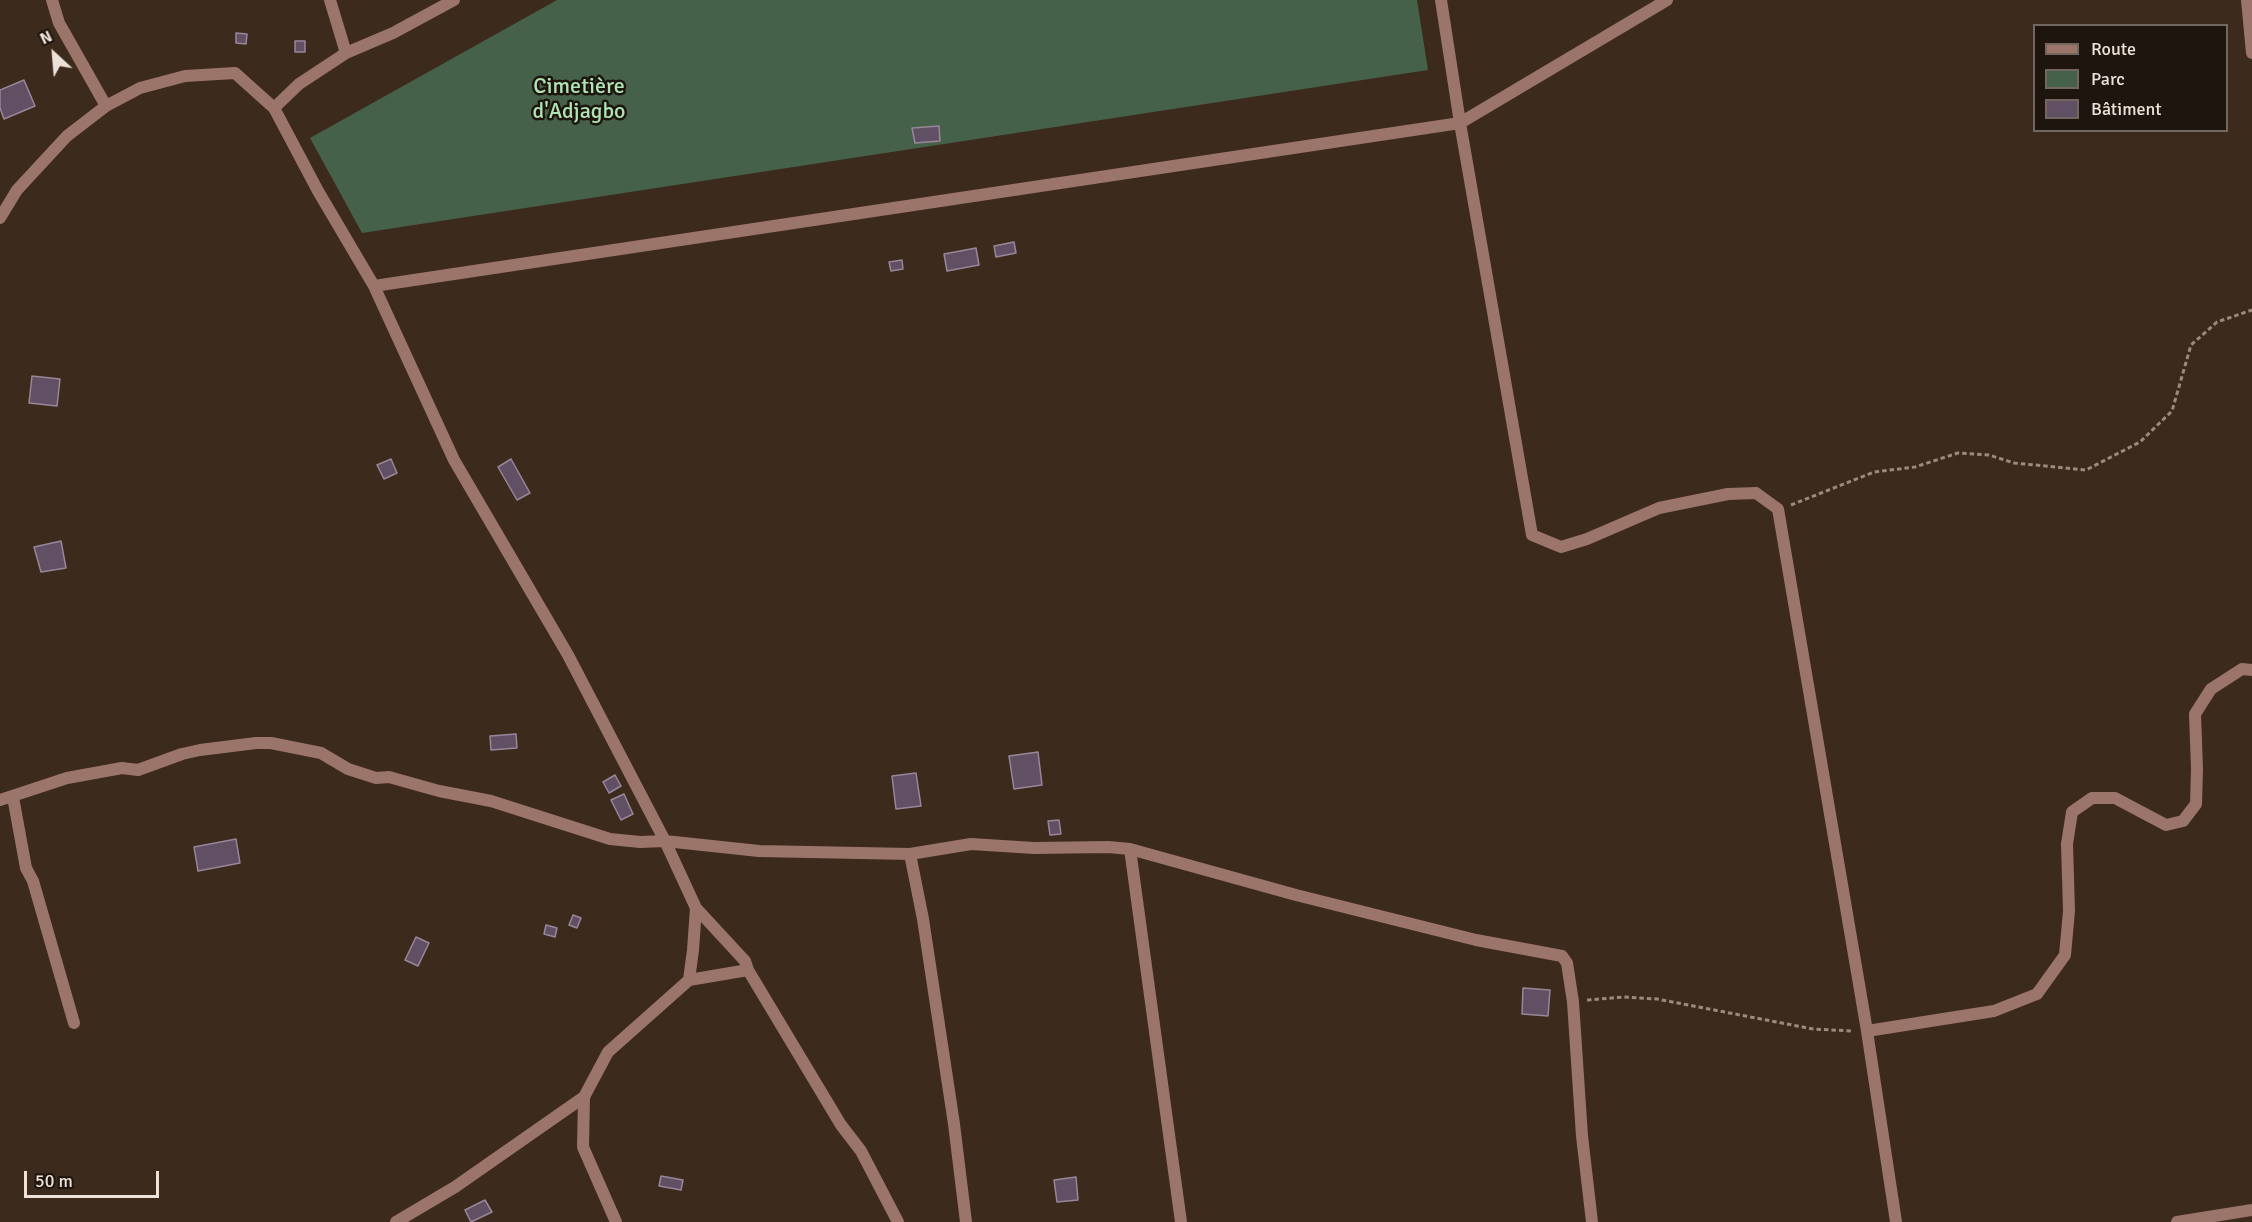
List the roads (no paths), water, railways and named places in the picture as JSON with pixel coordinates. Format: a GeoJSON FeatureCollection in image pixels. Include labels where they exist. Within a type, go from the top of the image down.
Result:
{"type":"FeatureCollection","features":[{"type":"Feature","properties":{"kind":"street"},"geometry":{"type":"LineString","coordinates":[[52,0],[59,23],[106,106]]}},
{"type":"Feature","properties":{"kind":"street"},"geometry":{"type":"LineString","coordinates":[[330,0],[346,53]]}},
{"type":"Feature","properties":{"kind":"street"},"geometry":{"type":"LineString","coordinates":[[273,108],[299,84],[346,53],[393,33],[454,0]]}},
{"type":"Feature","properties":{"kind":"street"},"geometry":{"type":"LineString","coordinates":[[1441,0],[1460,123],[1532,535],[1561,547],[1587,539],[1659,508],[1728,494],[1756,493],[1778,510],[1867,1031],[1896,1222]]}},
{"type":"Feature","properties":{"kind":"street"},"geometry":{"type":"LineString","coordinates":[[374,286],[1460,123],[1667,0]]}},
{"type":"Feature","properties":{"kind":"street"},"geometry":{"type":"LineString","coordinates":[[2247,0],[2252,53]]}},
{"type":"Feature","properties":{"kind":"street"},"geometry":{"type":"LineString","coordinates":[[0,218],[16,190],[67,136],[106,106],[140,88],[185,76],[235,73],[273,108],[318,191],[374,286],[454,460],[568,655],[665,841],[696,908],[745,961],[748,970],[841,1125],[861,1151],[898,1222]]}},
{"type":"Feature","properties":{"kind":"street"},"geometry":{"type":"LineString","coordinates":[[1867,1031],[1994,1011],[2037,994],[2066,955],[2069,910],[2067,844],[2072,812],[2092,798],[2115,798],[2166,825],[2183,821],[2196,804],[2194,714],[2211,689],[2242,669],[2252,670]]}},
{"type":"Feature","properties":{"kind":"street"},"geometry":{"type":"LineString","coordinates":[[0,800],[67,778],[122,768],[138,770],[200,750],[271,743],[321,753],[348,770],[376,777],[389,777],[429,789],[491,801],[610,839],[665,841],[759,851],[910,854],[971,844],[1034,848],[1130,849],[1296,895],[1476,940],[1563,956],[1567,963],[1573,1002],[1582,1136],[1592,1222]]}},
{"type":"Feature","properties":{"kind":"street"},"geometry":{"type":"LineString","coordinates":[[14,797],[26,868],[33,881],[74,1023]]}},
{"type":"Feature","properties":{"kind":"street"},"geometry":{"type":"LineString","coordinates":[[1130,849],[1181,1222]]}},
{"type":"Feature","properties":{"kind":"street"},"geometry":{"type":"LineString","coordinates":[[910,854],[923,919],[954,1124],[966,1222]]}},
{"type":"Feature","properties":{"kind":"street"},"geometry":{"type":"LineString","coordinates":[[689,980],[696,908]]}},
{"type":"Feature","properties":{"kind":"street"},"geometry":{"type":"LineString","coordinates":[[616,1222],[583,1147],[584,1097],[608,1052],[689,980],[748,970]]}},
{"type":"Feature","properties":{"kind":"street"},"geometry":{"type":"LineString","coordinates":[[396,1222],[454,1186],[584,1097]]}},
{"type":"Feature","properties":{"kind":"street"},"geometry":{"type":"LineString","coordinates":[[2177,1222],[2252,1210]]}},
{"type":"Feature","properties":{"kind":"park label","name":"Cimetière d'Adjagbo"},"geometry":{"type":"Point","coordinates":[579,100]}}]}
